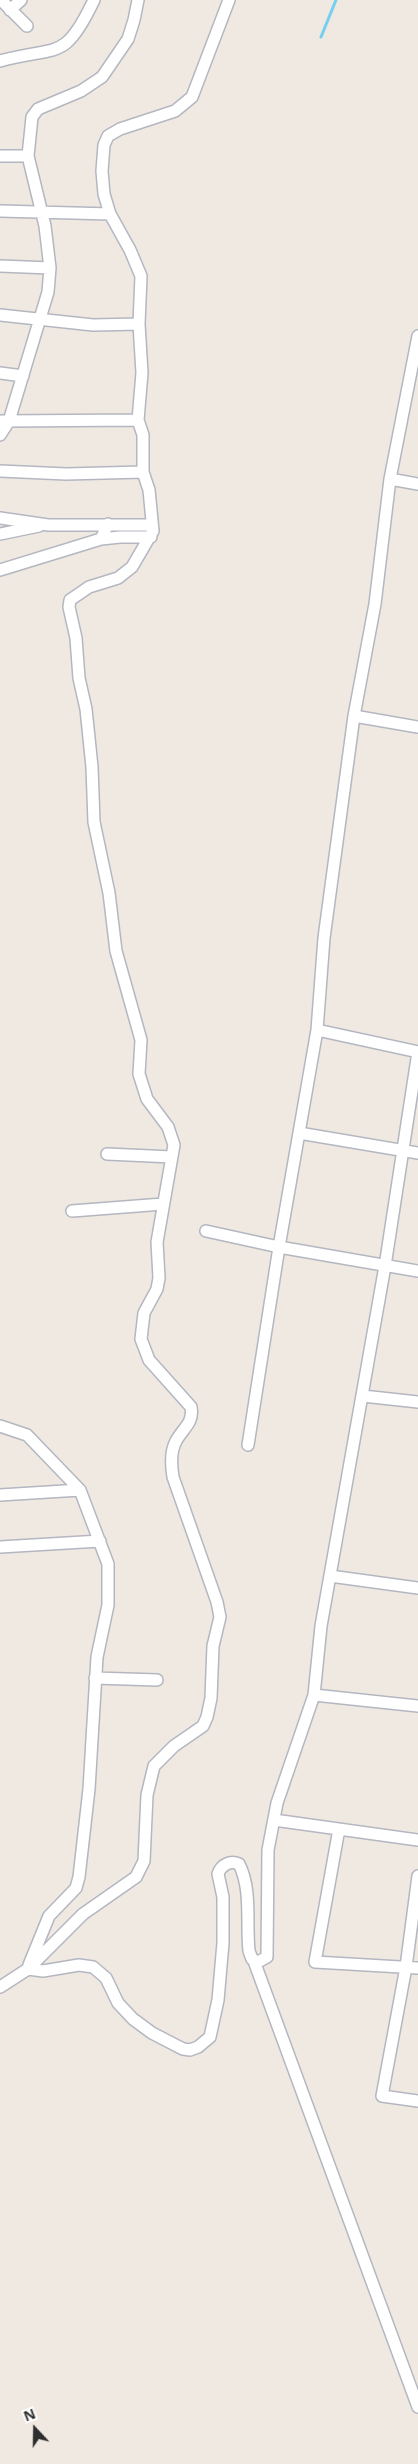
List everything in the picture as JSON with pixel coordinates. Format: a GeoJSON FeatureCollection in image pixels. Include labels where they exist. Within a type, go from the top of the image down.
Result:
{"type":"FeatureCollection","features":[{"type":"Feature","properties":{"kind":"street"},"geometry":{"type":"LineString","coordinates":[[1,0],[27,26]]}},
{"type":"Feature","properties":{"kind":"street"},"geometry":{"type":"LineString","coordinates":[[10,10],[21,0]]}},
{"type":"Feature","properties":{"kind":"street"},"geometry":{"type":"LineString","coordinates":[[0,60],[19,55],[57,50],[66,45],[85,19],[94,0]]}},
{"type":"Feature","properties":{"kind":"street"},"geometry":{"type":"LineString","coordinates":[[0,435],[23,376],[48,292],[50,268],[45,226],[28,156],[32,117],[38,109],[81,91],[102,77],[128,39],[138,0]]}},
{"type":"Feature","properties":{"kind":"street"},"geometry":{"type":"LineString","coordinates":[[0,1987],[28,1969],[83,1914],[136,1877],[144,1861],[147,1795],[154,1766],[174,1746],[203,1726],[211,1698],[213,1646],[220,1618],[217,1602],[173,1477],[171,1463],[175,1442],[191,1421],[191,1407],[150,1360],[141,1339],[144,1313],[157,1289],[159,1278],[157,1242],[174,1145],[168,1127],[147,1099],[139,1074],[141,1040],[116,951],[109,893],[94,822],[92,766],[86,709],[80,678],[76,638],[69,607],[70,600],[81,591],[118,578],[132,567],[151,537],[149,490],[143,472],[143,435],[138,420],[142,373],[139,324],[141,276],[130,250],[110,214],[104,194],[102,171],[104,145],[108,136],[120,129],[175,111],[192,97],[229,0]]}},
{"type":"Feature","properties":{"kind":"street"},"geometry":{"type":"LineString","coordinates":[[0,156],[28,156]]}},
{"type":"Feature","properties":{"kind":"street"},"geometry":{"type":"LineString","coordinates":[[0,211],[110,214]]}},
{"type":"Feature","properties":{"kind":"street"},"geometry":{"type":"LineString","coordinates":[[0,266],[50,268]]}},
{"type":"Feature","properties":{"kind":"street"},"geometry":{"type":"LineString","coordinates":[[0,315],[93,324],[139,324]]}},
{"type":"Feature","properties":{"kind":"street"},"geometry":{"type":"LineString","coordinates":[[248,1446],[279,1247],[317,1030],[324,938],[354,716],[375,604],[390,479],[418,336]]}},
{"type":"Feature","properties":{"kind":"street"},"geometry":{"type":"LineString","coordinates":[[0,373],[23,376]]}},
{"type":"Feature","properties":{"kind":"street"},"geometry":{"type":"LineString","coordinates":[[4,421],[138,420]]}},
{"type":"Feature","properties":{"kind":"street"},"geometry":{"type":"LineString","coordinates":[[0,471],[66,474],[143,472]]}},
{"type":"Feature","properties":{"kind":"street"},"geometry":{"type":"LineString","coordinates":[[390,479],[418,484]]}},
{"type":"Feature","properties":{"kind":"street"},"geometry":{"type":"LineString","coordinates":[[0,518],[48,524],[151,525]]}},
{"type":"Feature","properties":{"kind":"street"},"geometry":{"type":"LineString","coordinates":[[0,534],[48,524]]}},
{"type":"Feature","properties":{"kind":"street"},"geometry":{"type":"LineString","coordinates":[[101,540],[108,524]]}},
{"type":"Feature","properties":{"kind":"street"},"geometry":{"type":"LineString","coordinates":[[0,570],[101,540],[120,536],[151,537]]}},
{"type":"Feature","properties":{"kind":"street"},"geometry":{"type":"LineString","coordinates":[[354,716],[418,727]]}},
{"type":"Feature","properties":{"kind":"street"},"geometry":{"type":"LineString","coordinates":[[254,1961],[263,1961],[267,1957],[268,1952],[268,1850],[277,1804],[314,1695],[321,1626],[385,1266],[418,1052],[317,1030]]}},
{"type":"Feature","properties":{"kind":"street"},"geometry":{"type":"LineString","coordinates":[[299,1132],[418,1152]]}},
{"type":"Feature","properties":{"kind":"street"},"geometry":{"type":"LineString","coordinates":[[108,1154],[172,1157]]}},
{"type":"Feature","properties":{"kind":"street"},"geometry":{"type":"LineString","coordinates":[[72,1211],[163,1204]]}},
{"type":"Feature","properties":{"kind":"street"},"geometry":{"type":"LineString","coordinates":[[206,1231],[279,1247],[418,1271]]}},
{"type":"Feature","properties":{"kind":"street"},"geometry":{"type":"LineString","coordinates":[[363,1396],[418,1402]]}},
{"type":"Feature","properties":{"kind":"street"},"geometry":{"type":"LineString","coordinates":[[0,1426],[26,1435],[80,1490],[108,1564],[109,1588],[106,1621],[97,1657],[89,1789],[79,1877],[76,1888],[49,1916],[28,1969]]}},
{"type":"Feature","properties":{"kind":"street"},"geometry":{"type":"LineString","coordinates":[[0,1495],[80,1490]]}},
{"type":"Feature","properties":{"kind":"street"},"geometry":{"type":"LineString","coordinates":[[0,1547],[100,1541]]}},
{"type":"Feature","properties":{"kind":"street"},"geometry":{"type":"LineString","coordinates":[[330,1576],[418,1588]]}},
{"type":"Feature","properties":{"kind":"street"},"geometry":{"type":"LineString","coordinates":[[95,1678],[157,1680]]}},
{"type":"Feature","properties":{"kind":"street"},"geometry":{"type":"LineString","coordinates":[[314,1695],[418,1706]]}},
{"type":"Feature","properties":{"kind":"street"},"geometry":{"type":"LineString","coordinates":[[274,1820],[418,1840]]}},
{"type":"Feature","properties":{"kind":"street"},"geometry":{"type":"LineString","coordinates":[[338,1829],[315,1962],[412,1968]]}},
{"type":"Feature","properties":{"kind":"street"},"geometry":{"type":"LineString","coordinates":[[28,1969],[43,1971],[79,1964],[93,1967],[106,1978],[118,2003],[134,2019],[152,2032],[183,2049],[190,2050],[198,2047],[210,2037],[218,2000],[223,1943],[223,1897],[218,1874],[224,1866],[234,1862],[239,1864],[243,1871],[246,1886],[248,1946],[418,2407]]}},
{"type":"Feature","properties":{"kind":"street"},"geometry":{"type":"LineString","coordinates":[[418,1876],[412,1968],[382,2096],[418,2101]]}},
{"type":"Feature","properties":{"kind":"waterway"},"geometry":{"type":"LineString","coordinates":[[321,37],[336,0]]}}]}
